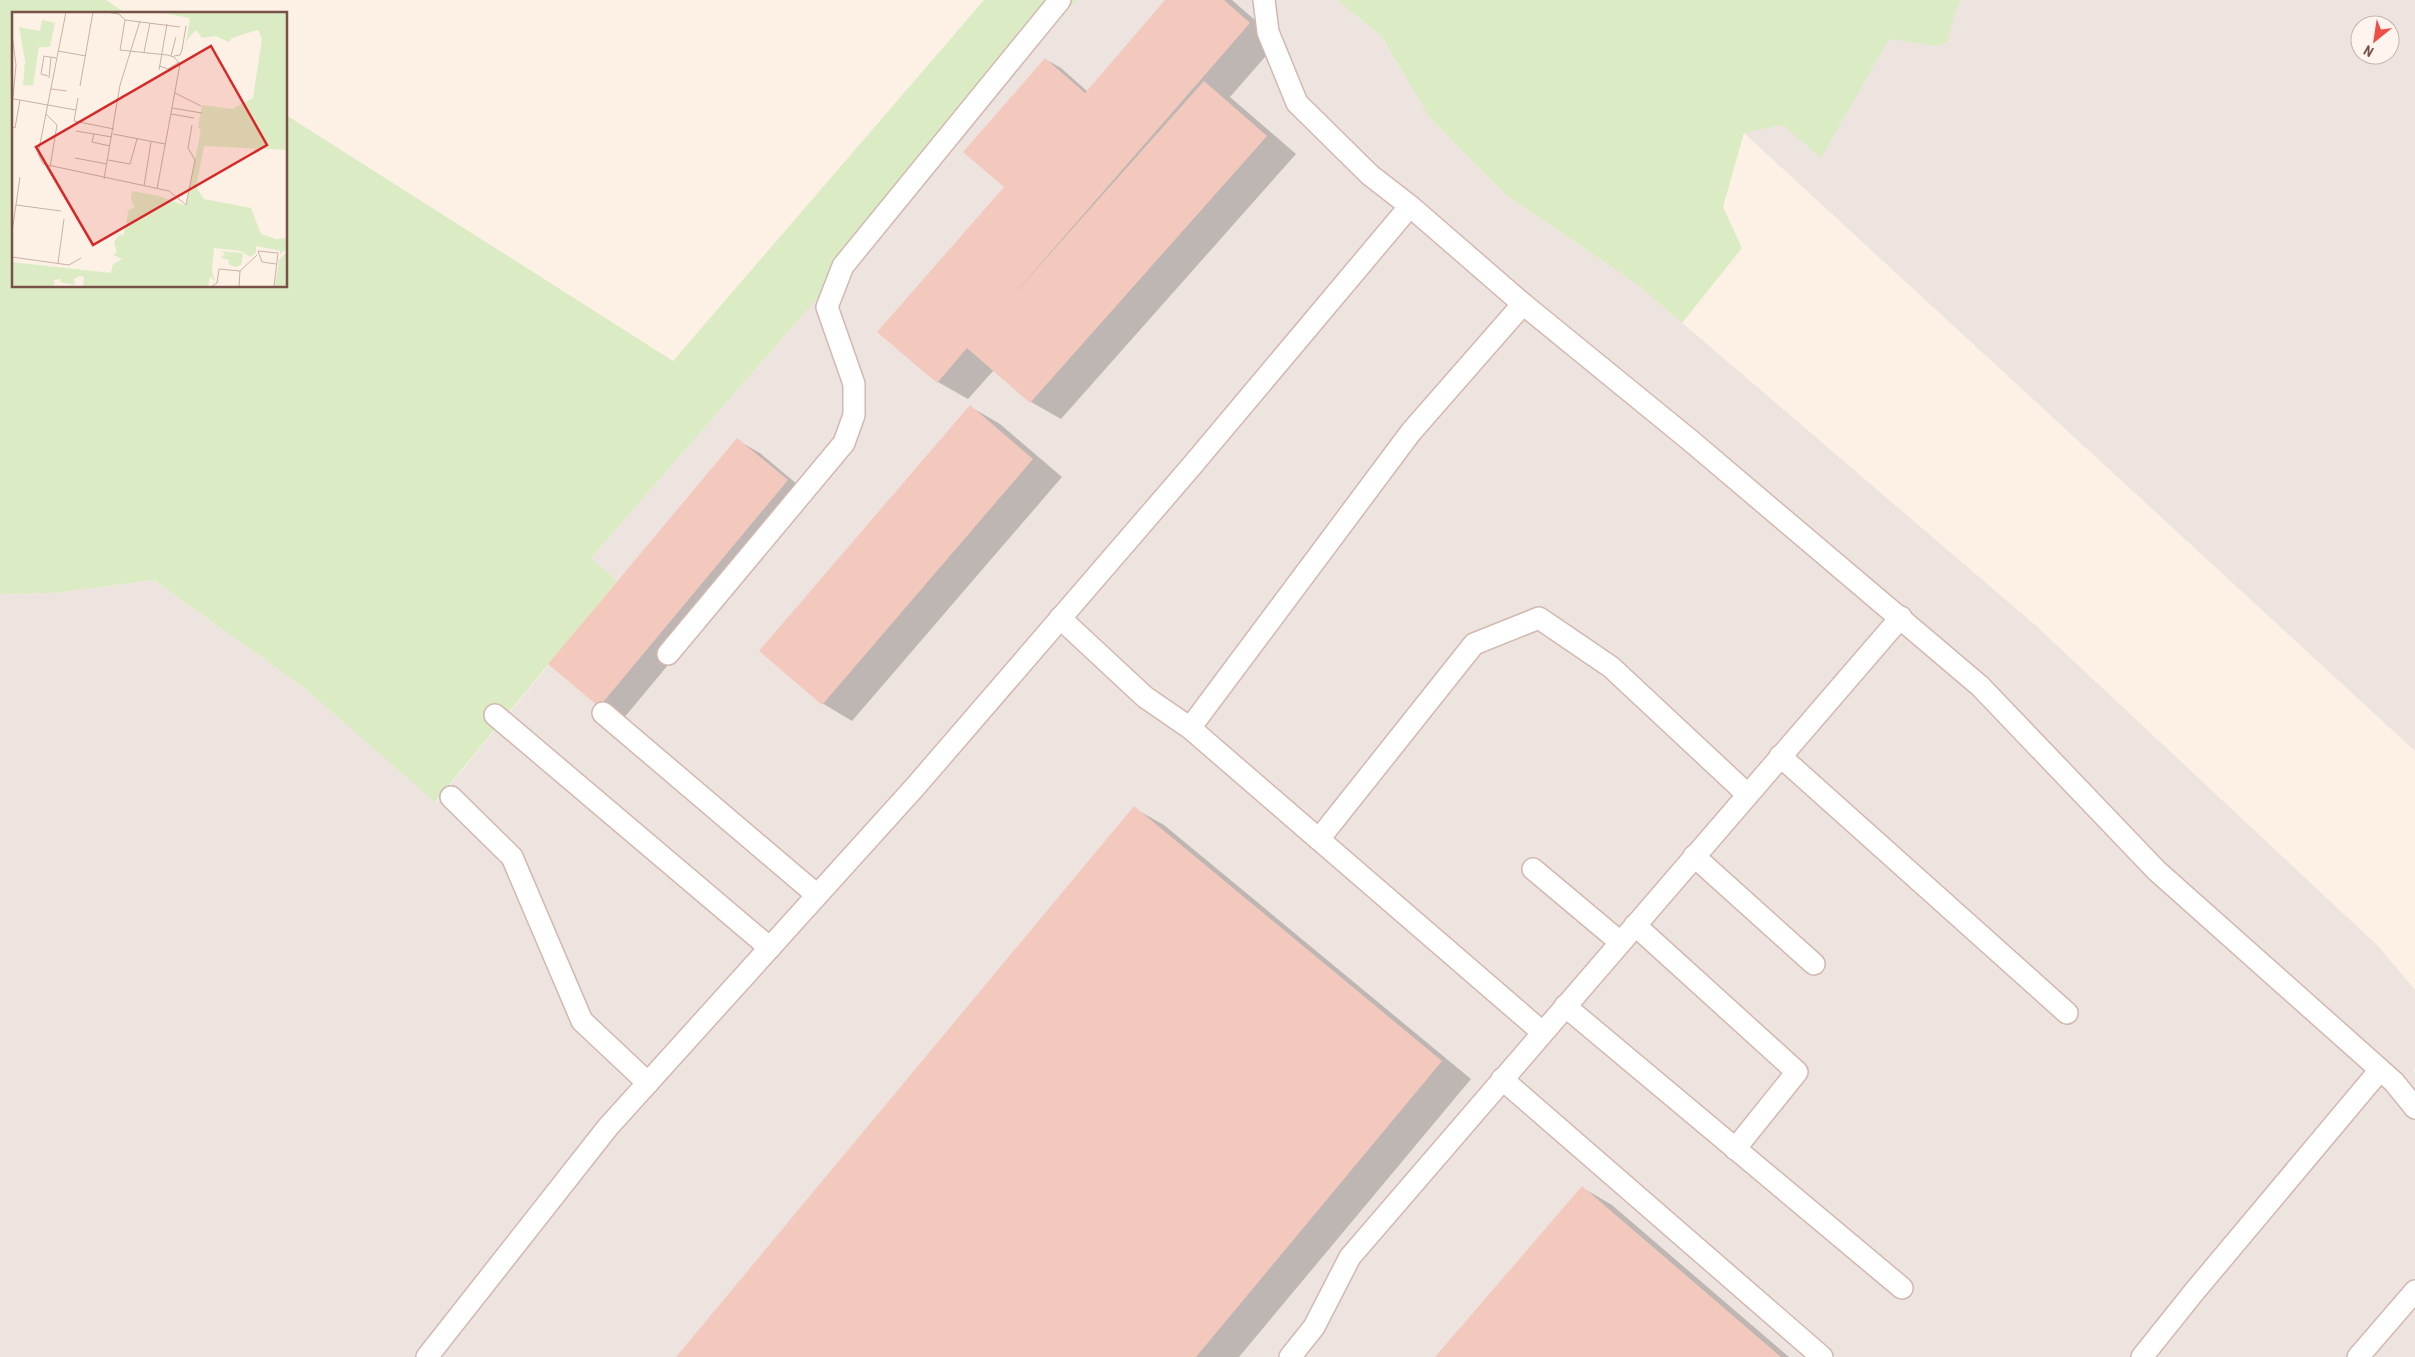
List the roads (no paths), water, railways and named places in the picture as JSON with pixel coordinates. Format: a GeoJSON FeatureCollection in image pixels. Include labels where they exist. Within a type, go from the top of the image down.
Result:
{"type":"FeatureCollection","features":[{"type":"Feature","properties":{"kind":"lane"},"geometry":{"type":"LineString","coordinates":[[668,654],[844,443],[854,415],[854,384],[828,307],[843,266],[1060,0]]}},
{"type":"Feature","properties":{"kind":"lane"},"geometry":{"type":"LineString","coordinates":[[1264,0],[1268,32],[1297,104],[1370,175],[1410,206],[1523,304],[1691,441],[1980,686],[2157,870],[2394,1082],[2415,1108]]}},
{"type":"Feature","properties":{"kind":"lane"},"geometry":{"type":"LineString","coordinates":[[427,1357],[602,1135],[915,787],[1190,468],[1410,206]]}},
{"type":"Feature","properties":{"kind":"lane"},"geometry":{"type":"LineString","coordinates":[[1190,728],[1411,432],[1523,304]]}},
{"type":"Feature","properties":{"kind":"lane"},"geometry":{"type":"LineString","coordinates":[[1290,1357],[1314,1327],[1350,1257],[1900,617]]}},
{"type":"Feature","properties":{"kind":"lane"},"geometry":{"type":"LineString","coordinates":[[1060,618],[1145,697],[1190,728],[1542,1032]]}},
{"type":"Feature","properties":{"kind":"lane"},"geometry":{"type":"LineString","coordinates":[[1319,838],[1474,644],[1539,618],[1611,667],[1748,794]]}},
{"type":"Feature","properties":{"kind":"lane"},"geometry":{"type":"LineString","coordinates":[[603,713],[817,895]]}},
{"type":"Feature","properties":{"kind":"lane"},"geometry":{"type":"LineString","coordinates":[[495,715],[770,948]]}},
{"type":"Feature","properties":{"kind":"lane"},"geometry":{"type":"LineString","coordinates":[[1780,756],[2067,1014]]}},
{"type":"Feature","properties":{"kind":"lane"},"geometry":{"type":"LineString","coordinates":[[451,797],[512,857],[582,1021],[648,1083]]}},
{"type":"Feature","properties":{"kind":"lane"},"geometry":{"type":"LineString","coordinates":[[1694,856],[1814,964]]}},
{"type":"Feature","properties":{"kind":"lane"},"geometry":{"type":"LineString","coordinates":[[1533,869],[1620,942]]}},
{"type":"Feature","properties":{"kind":"lane"},"geometry":{"type":"LineString","coordinates":[[1635,925],[1797,1072],[1735,1149]]}},
{"type":"Feature","properties":{"kind":"lane"},"geometry":{"type":"LineString","coordinates":[[1565,1006],[1902,1288]]}},
{"type":"Feature","properties":{"kind":"lane"},"geometry":{"type":"LineString","coordinates":[[2142,1357],[2200,1284],[2380,1070]]}},
{"type":"Feature","properties":{"kind":"lane"},"geometry":{"type":"LineString","coordinates":[[1502,1079],[1822,1357]]}},
{"type":"Feature","properties":{"kind":"lane"},"geometry":{"type":"LineString","coordinates":[[2358,1357],[2415,1291]]}}]}
